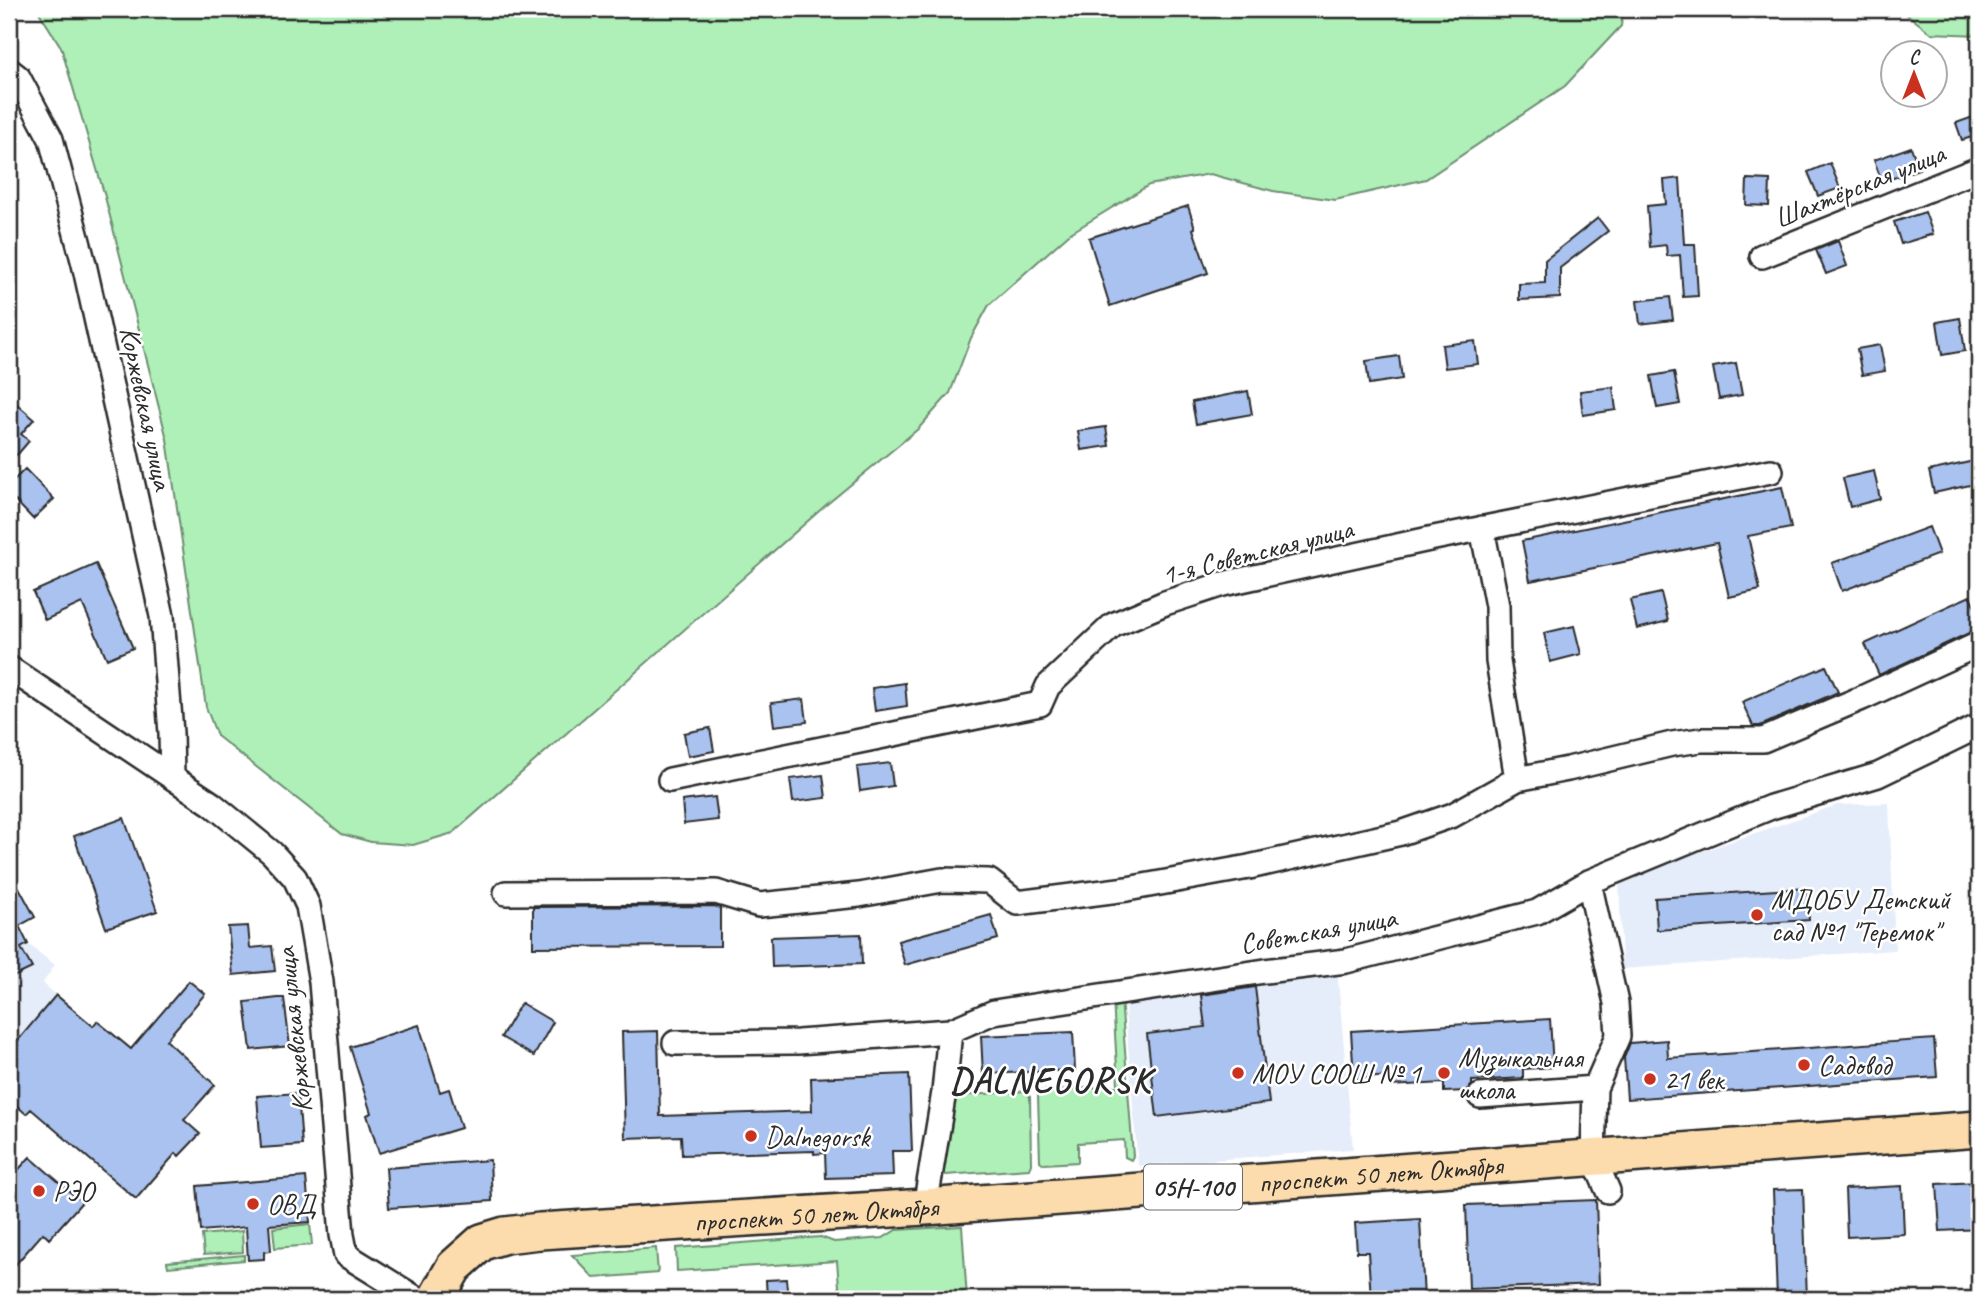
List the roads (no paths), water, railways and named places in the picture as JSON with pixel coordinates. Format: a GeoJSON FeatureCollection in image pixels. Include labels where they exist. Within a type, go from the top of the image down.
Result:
{"type":"FeatureCollection","features":[{"type":"Feature","properties":{"kind":"main road","name":"проспект 50 лет Октября"},"geometry":{"type":"LineString","coordinates":[[436,1299],[454,1267],[482,1242],[505,1235],[540,1231],[925,1206],[1979,1129]]}},
{"type":"Feature","properties":{"kind":"street","name":"Коржевская улица"},"geometry":{"type":"LineString","coordinates":[[9,70],[18,76],[51,139],[85,264],[162,616],[172,776]]}},
{"type":"Feature","properties":{"kind":"street","name":"Шахтёрская улица"},"geometry":{"type":"LineString","coordinates":[[1762,256],[1979,169]]}},
{"type":"Feature","properties":{"kind":"street","name":"1-я Советская улица"},"geometry":{"type":"LineString","coordinates":[[670,780],[1040,704],[1048,686],[1113,625],[1165,603],[1223,584],[1482,528],[1772,471]]}},
{"type":"Feature","properties":{"kind":"street"},"geometry":{"type":"LineString","coordinates":[[1482,528],[1497,606],[1499,661],[1517,779]]}},
{"type":"Feature","properties":{"kind":"street"},"geometry":{"type":"LineString","coordinates":[[506,893],[716,892],[759,905],[859,895],[942,880],[989,881],[1017,903],[1127,889],[1249,867],[1401,833],[1453,816],[1517,779],[1672,744],[1701,740],[1762,740],[1979,644]]}},
{"type":"Feature","properties":{"kind":"street","name":"Коржевская улица"},"geometry":{"type":"LineString","coordinates":[[9,668],[212,804],[272,853],[295,878],[308,906],[321,982],[342,1235],[346,1255],[417,1299]]}},
{"type":"Feature","properties":{"kind":"street","name":"Советская улица"},"geometry":{"type":"LineString","coordinates":[[675,1043],[799,1042],[950,1031],[994,1012],[1346,961],[1537,912],[1589,882],[1772,807],[1878,775],[1979,726]]}},
{"type":"Feature","properties":{"kind":"street"},"geometry":{"type":"LineString","coordinates":[[1589,882],[1616,1003],[1618,1036],[1595,1087],[1593,1157],[1608,1191]]}},
{"type":"Feature","properties":{"kind":"street"},"geometry":{"type":"LineString","coordinates":[[925,1206],[944,1092],[950,1031]]}},
{"type":"Feature","properties":{"kind":"street"},"geometry":{"type":"LineString","coordinates":[[1480,1096],[1595,1087]]}},
{"type":"Feature","properties":{"kind":"place","name":"МДОБУ Детский сад №1 \"Теремок\""},"geometry":{"type":"Point","coordinates":[1757,915]}},
{"type":"Feature","properties":{"kind":"place","name":"Садовод"},"geometry":{"type":"Point","coordinates":[1804,1065]}},
{"type":"Feature","properties":{"kind":"place","name":"МОУ СООШ № 1"},"geometry":{"type":"Point","coordinates":[1238,1073]}},
{"type":"Feature","properties":{"kind":"place","name":"Музыкальная школа"},"geometry":{"type":"Point","coordinates":[1444,1073]}},
{"type":"Feature","properties":{"kind":"place","name":"21 век"},"geometry":{"type":"Point","coordinates":[1650,1079]}},
{"type":"Feature","properties":{"kind":"place","name":"Dalnegorsk"},"geometry":{"type":"Point","coordinates":[751,1136]}},
{"type":"Feature","properties":{"kind":"place","name":"РЭО"},"geometry":{"type":"Point","coordinates":[39,1191]}},
{"type":"Feature","properties":{"kind":"place","name":"ОВД"},"geometry":{"type":"Point","coordinates":[253,1204]}},
{"type":"Feature","properties":{"kind":"district","name":"DALNEGORSK"},"geometry":{"type":"Point","coordinates":[1051,1080]}}]}
